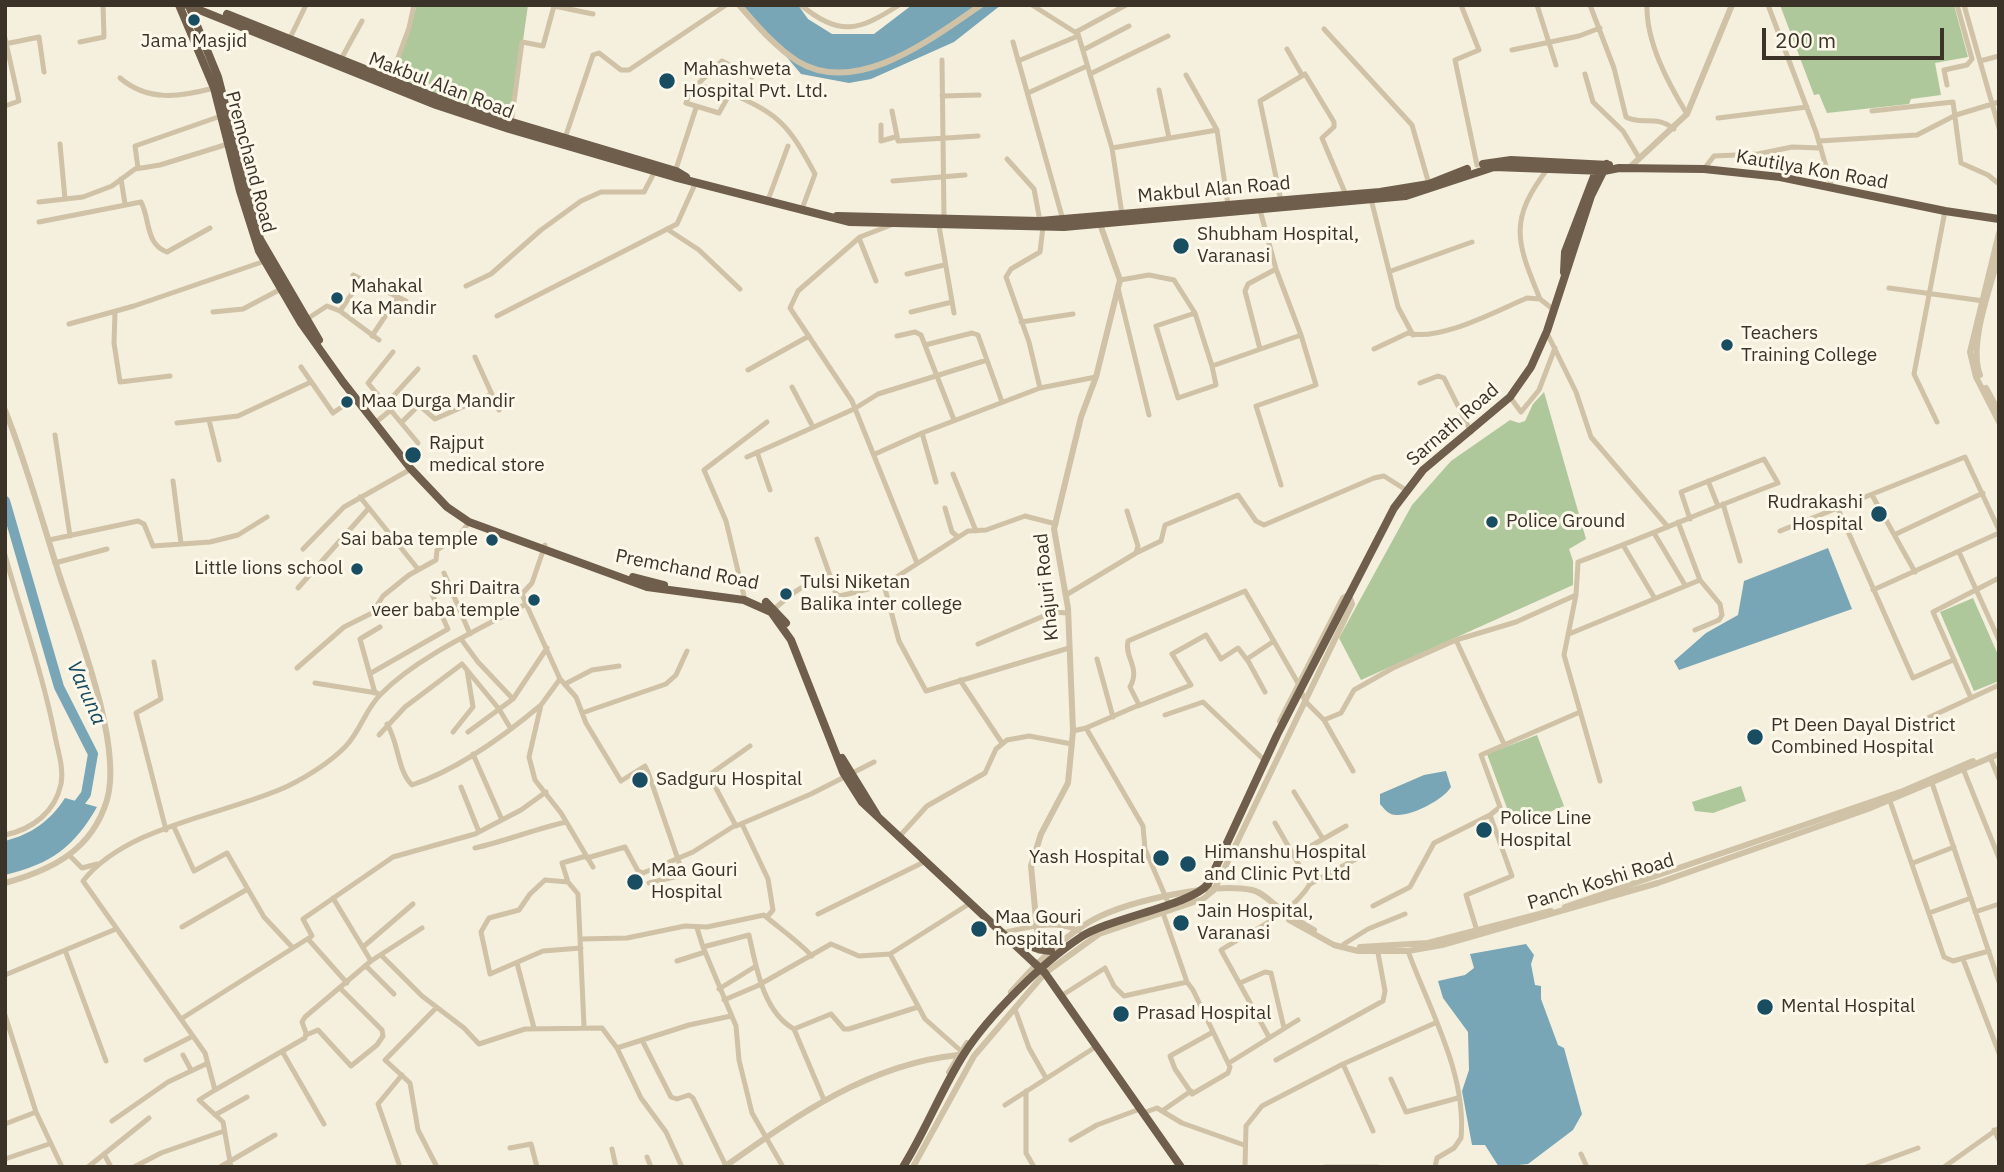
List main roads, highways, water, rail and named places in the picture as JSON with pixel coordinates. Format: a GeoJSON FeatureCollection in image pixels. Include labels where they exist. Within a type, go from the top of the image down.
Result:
{"type":"FeatureCollection","features":[{"type":"Feature","properties":{"kind":"highway","name":"Premchand Road"},"geometry":{"type":"LineString","coordinates":[[179,5],[214,88],[251,230],[265,261],[301,323],[411,469],[447,507],[469,522],[600,568],[646,581],[744,596],[773,610],[791,640],[848,775],[879,821],[1045,973],[1181,1167]]}},
{"type":"Feature","properties":{"kind":"highway","name":"Makbul Alan Road"},"geometry":{"type":"LineString","coordinates":[[204,5],[412,92],[510,126],[655,171],[675,174]]}},
{"type":"Feature","properties":{"kind":"highway","name":"Premchand Road"},"geometry":{"type":"LineString","coordinates":[[188,6],[218,77],[260,239],[306,320],[346,378],[353,394]]}},
{"type":"Feature","properties":{"kind":"highway","name":"Makbul Alan Road"},"geometry":{"type":"LineString","coordinates":[[188,6],[289,41]]}},
{"type":"Feature","properties":{"kind":"highway","name":"Makbul Alan Road"},"geometry":{"type":"LineString","coordinates":[[339,62],[390,79],[412,92]]}},
{"type":"Feature","properties":{"kind":"highway","name":"Makbul Alan Road"},"geometry":{"type":"LineString","coordinates":[[510,126],[565,138],[675,174],[850,222],[891,225],[1100,224],[1371,199],[1430,190],[1494,167],[1601,167]]}},
{"type":"Feature","properties":{"kind":"highway","name":"Makbul Alan Road"},"geometry":{"type":"LineString","coordinates":[[1063,223],[1122,214],[1346,195],[1429,184],[1477,165],[1511,160],[1601,167]]}},
{"type":"Feature","properties":{"kind":"highway","name":"Kautilya Kon Road"},"geometry":{"type":"LineString","coordinates":[[1601,167],[1704,169],[1832,187],[1945,211],[1999,219]]}},
{"type":"Feature","properties":{"kind":"highway","name":"Sarnath Road"},"geometry":{"type":"LineString","coordinates":[[901,1167],[965,1052],[1025,983],[1059,953],[1095,928],[1204,889],[1277,735],[1406,490],[1442,453],[1471,432],[1510,397],[1531,367],[1547,331],[1564,272],[1601,167]]}},
{"type":"Feature","properties":{"kind":"highway","name":"Makbul Alan Road"},"geometry":{"type":"LineString","coordinates":[[828,216],[941,223]]}},
{"type":"Feature","properties":{"kind":"highway","name":"Premchand Road"},"geometry":{"type":"LineString","coordinates":[[447,507],[647,587],[744,600],[773,610]]}},
{"type":"Feature","properties":{"kind":"highway"},"geometry":{"type":"LineString","coordinates":[[1010,941],[1019,941],[1039,951],[1051,951]]}},
{"type":"Feature","properties":{"kind":"water"},"geometry":{"type":"Polygon","coordinates":[[[743,5],[798,5],[808,19],[832,34],[874,34],[912,5],[1001,5],[954,42],[871,79],[849,83],[801,74],[743,5]]]}},
{"type":"Feature","properties":{"kind":"water"},"geometry":{"type":"Polygon","coordinates":[[[1828,548],[1852,609],[1679,670],[1674,661],[1706,633],[1738,615],[1744,581],[1828,548]]]}},
{"type":"Feature","properties":{"kind":"water"},"geometry":{"type":"Polygon","coordinates":[[[1446,771],[1451,787],[1428,806],[1395,815],[1380,804],[1380,794],[1424,775],[1446,771]]]}},
{"type":"Feature","properties":{"kind":"water"},"geometry":{"type":"Polygon","coordinates":[[[65,798],[97,807],[79,833],[60,852],[36,865],[5,875],[5,841],[40,826],[65,798]]]}},
{"type":"Feature","properties":{"kind":"water"},"geometry":{"type":"Polygon","coordinates":[[[1526,944],[1534,955],[1531,964],[1535,985],[1541,986],[1541,999],[1558,1045],[1564,1048],[1582,1114],[1573,1130],[1528,1164],[1499,1167],[1485,1145],[1472,1145],[1462,1091],[1469,1070],[1468,1032],[1443,998],[1438,981],[1465,975],[1474,968],[1470,954],[1526,944]]]}},
{"type":"Feature","properties":{"kind":"waterway","name":"Varuna"},"geometry":{"type":"LineString","coordinates":[[5,501],[59,687],[93,754],[86,794],[72,813]]}},
{"type":"Feature","properties":{"kind":"place","name":"Jama Masjid"},"geometry":{"type":"Point","coordinates":[194,20]}},
{"type":"Feature","properties":{"kind":"place","name":"Mahashweta Hospital Pvt. Ltd."},"geometry":{"type":"Point","coordinates":[667,81]}},
{"type":"Feature","properties":{"kind":"place","name":"Shubham Hospital, Varanasi"},"geometry":{"type":"Point","coordinates":[1181,246]}},
{"type":"Feature","properties":{"kind":"place","name":"Mahakal Ka Mandir"},"geometry":{"type":"Point","coordinates":[337,298]}},
{"type":"Feature","properties":{"kind":"place","name":"Teachers Training College"},"geometry":{"type":"Point","coordinates":[1727,345]}},
{"type":"Feature","properties":{"kind":"place","name":"Maa Durga Mandir"},"geometry":{"type":"Point","coordinates":[347,402]}},
{"type":"Feature","properties":{"kind":"place","name":"Rajput medical store"},"geometry":{"type":"Point","coordinates":[413,455]}},
{"type":"Feature","properties":{"kind":"place","name":"Rudrakashi Hospital"},"geometry":{"type":"Point","coordinates":[1879,514]}},
{"type":"Feature","properties":{"kind":"place","name":"Police Ground"},"geometry":{"type":"Point","coordinates":[1492,522]}},
{"type":"Feature","properties":{"kind":"place","name":"Sai baba temple"},"geometry":{"type":"Point","coordinates":[492,540]}},
{"type":"Feature","properties":{"kind":"place","name":"Little lions school"},"geometry":{"type":"Point","coordinates":[357,569]}},
{"type":"Feature","properties":{"kind":"place","name":"Tulsi Niketan Balika inter college"},"geometry":{"type":"Point","coordinates":[786,594]}},
{"type":"Feature","properties":{"kind":"place","name":"Shri Daitra veer baba temple"},"geometry":{"type":"Point","coordinates":[534,600]}},
{"type":"Feature","properties":{"kind":"place","name":"Pt Deen Dayal District Combined Hospital"},"geometry":{"type":"Point","coordinates":[1755,737]}},
{"type":"Feature","properties":{"kind":"place","name":"Sadguru Hospital"},"geometry":{"type":"Point","coordinates":[640,780]}},
{"type":"Feature","properties":{"kind":"place","name":"Police Line Hospital"},"geometry":{"type":"Point","coordinates":[1484,830]}},
{"type":"Feature","properties":{"kind":"place","name":"Yash Hospital"},"geometry":{"type":"Point","coordinates":[1161,858]}},
{"type":"Feature","properties":{"kind":"place","name":"Himanshu Hospital and Clinic Pvt Ltd"},"geometry":{"type":"Point","coordinates":[1188,864]}},
{"type":"Feature","properties":{"kind":"place","name":"Maa Gouri Hospital"},"geometry":{"type":"Point","coordinates":[635,882]}},
{"type":"Feature","properties":{"kind":"place","name":"Jain Hospital, Varanasi"},"geometry":{"type":"Point","coordinates":[1181,923]}},
{"type":"Feature","properties":{"kind":"place","name":"Maa Gouri hospital"},"geometry":{"type":"Point","coordinates":[979,929]}},
{"type":"Feature","properties":{"kind":"place","name":"Mental Hospital"},"geometry":{"type":"Point","coordinates":[1765,1007]}},
{"type":"Feature","properties":{"kind":"place","name":"Prasad Hospital"},"geometry":{"type":"Point","coordinates":[1121,1014]}}]}
